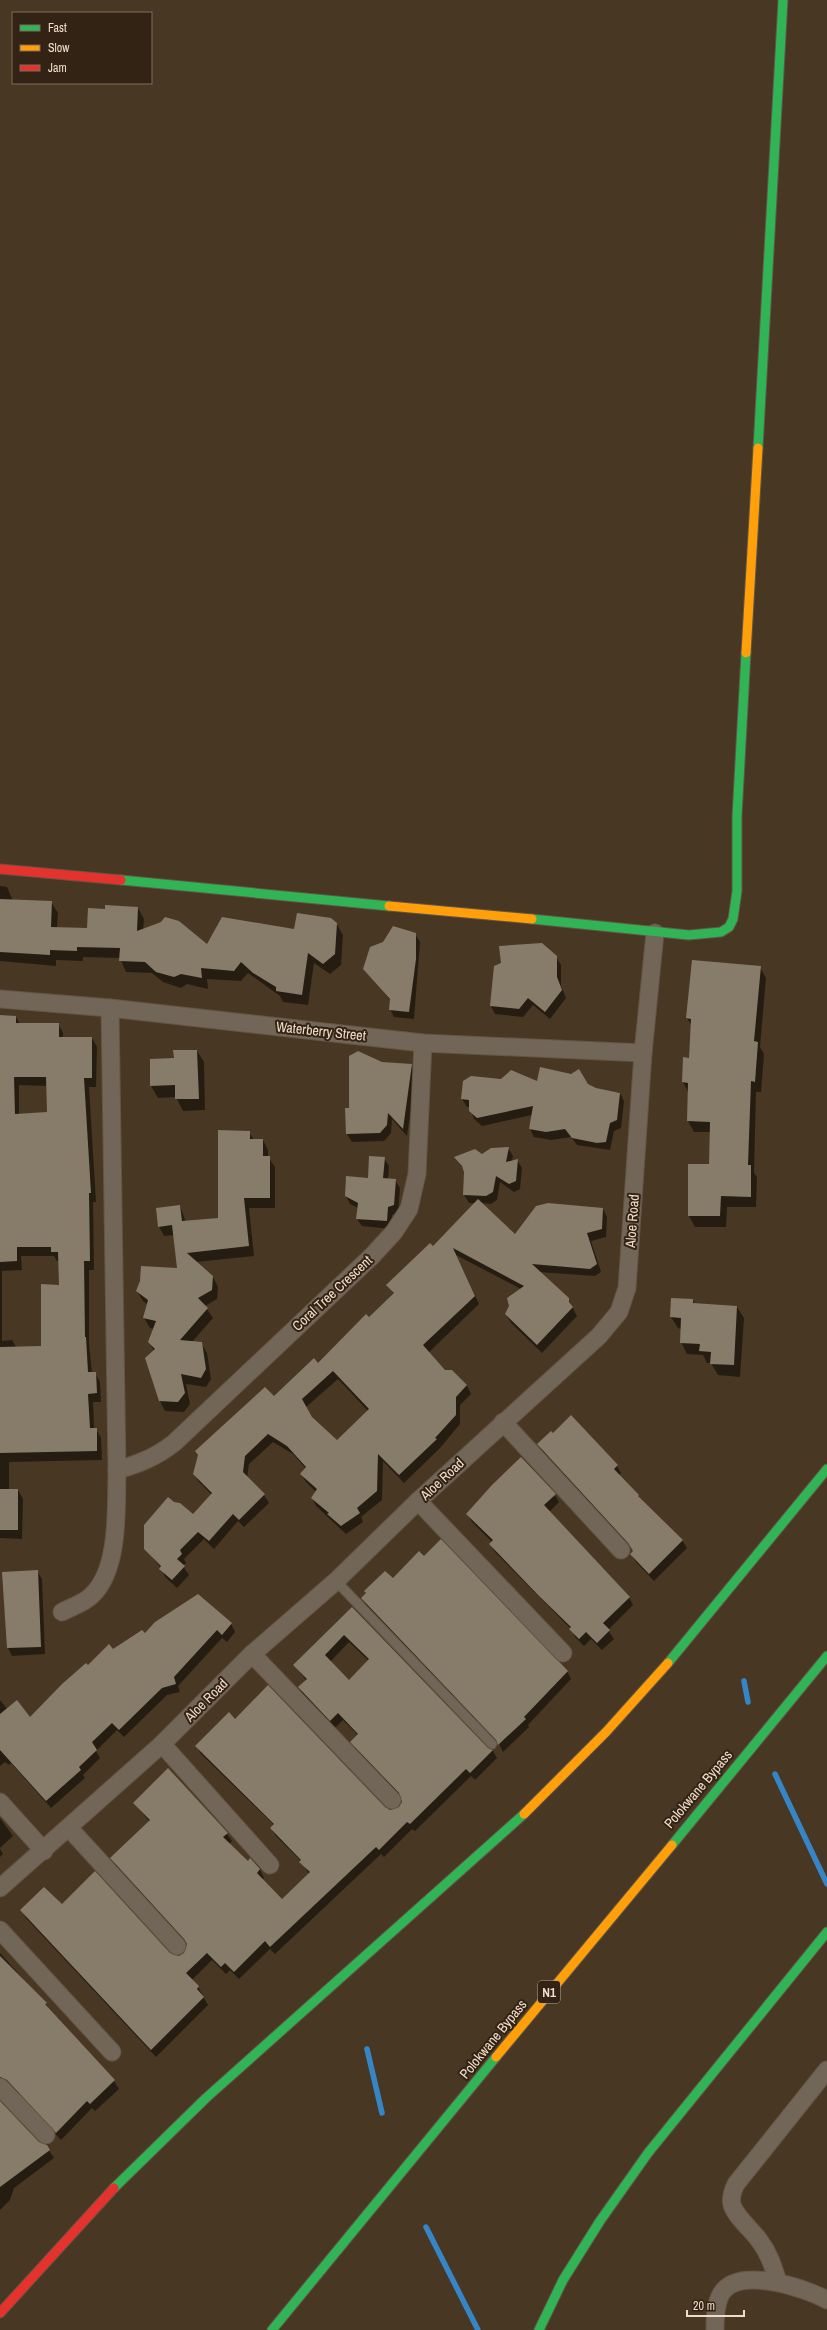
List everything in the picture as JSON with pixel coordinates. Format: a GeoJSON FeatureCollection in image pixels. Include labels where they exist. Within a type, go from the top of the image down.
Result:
{"type":"FeatureCollection","features":[{"type":"Feature","properties":{"kind":"main road"},"geometry":{"type":"LineString","coordinates":[[0,869],[604,926],[655,933],[705,936],[724,932],[732,920],[736,900],[738,808],[783,0]]}},
{"type":"Feature","properties":{"kind":"main road"},"geometry":{"type":"LineString","coordinates":[[0,2313],[76,2225],[204,2100],[532,1806],[625,1711],[754,1561],[827,1469]]}},
{"type":"Feature","properties":{"kind":"main road","name":"Polokwane Bypass"},"geometry":{"type":"LineString","coordinates":[[272,2330],[827,1656]]}},
{"type":"Feature","properties":{"kind":"main road"},"geometry":{"type":"LineString","coordinates":[[539,2330],[563,2280],[600,2221],[648,2153],[827,1932]]}},
{"type":"Feature","properties":{"kind":"street","name":"Aloe Road"},"geometry":{"type":"LineString","coordinates":[[0,1888],[162,1744],[252,1654],[336,1581],[418,1501],[599,1336],[619,1312],[627,1288],[643,1053],[655,933]]}},
{"type":"Feature","properties":{"kind":"street","name":"Waterberry Street"},"geometry":{"type":"LineString","coordinates":[[0,999],[110,1008],[423,1043],[643,1053]]}},
{"type":"Feature","properties":{"kind":"street"},"geometry":{"type":"LineString","coordinates":[[62,1612],[92,1596],[106,1575],[114,1544],[117,1470],[110,1008]]}},
{"type":"Feature","properties":{"kind":"street","name":"Coral Tree Crescent"},"geometry":{"type":"LineString","coordinates":[[117,1470],[140,1464],[157,1456],[174,1443],[372,1256],[394,1232],[409,1209],[417,1174],[423,1043]]}},
{"type":"Feature","properties":{"kind":"street"},"geometry":{"type":"LineString","coordinates":[[503,1422],[621,1550]]}},
{"type":"Feature","properties":{"kind":"street"},"geometry":{"type":"LineString","coordinates":[[418,1501],[563,1653]]}},
{"type":"Feature","properties":{"kind":"street"},"geometry":{"type":"LineString","coordinates":[[252,1654],[392,1800]]}},
{"type":"Feature","properties":{"kind":"street"},"geometry":{"type":"LineString","coordinates":[[162,1744],[270,1865]]}},
{"type":"Feature","properties":{"kind":"street"},"geometry":{"type":"LineString","coordinates":[[0,1802],[44,1850]]}},
{"type":"Feature","properties":{"kind":"street"},"geometry":{"type":"LineString","coordinates":[[69,1828],[177,1946]]}},
{"type":"Feature","properties":{"kind":"street"},"geometry":{"type":"LineString","coordinates":[[0,1930],[112,2052]]}},
{"type":"Feature","properties":{"kind":"street"},"geometry":{"type":"LineString","coordinates":[[778,2282],[771,2258],[735,2211],[731,2204],[731,2195],[736,2184],[827,2070]]}},
{"type":"Feature","properties":{"kind":"street"},"geometry":{"type":"LineString","coordinates":[[0,2087],[46,2135]]}},
{"type":"Feature","properties":{"kind":"street"},"geometry":{"type":"LineString","coordinates":[[715,2330],[716,2310],[721,2295],[730,2286],[753,2280],[778,2282],[812,2292],[827,2300]]}},
{"type":"Feature","properties":{"kind":"lane"},"geometry":{"type":"LineString","coordinates":[[336,1581],[492,1744]]}},
{"type":"Feature","properties":{"kind":"building"},"geometry":{"type":"Polygon","coordinates":[[[0,899],[52,901],[51,927],[87,928],[88,908],[105,909],[105,905],[138,907],[137,931],[161,922],[165,917],[179,921],[207,944],[222,917],[294,929],[297,913],[331,918],[337,923],[335,954],[323,964],[308,953],[302,995],[276,991],[276,987],[253,973],[241,962],[234,971],[201,968],[202,978],[181,974],[174,977],[156,972],[145,962],[119,961],[120,948],[77,947],[77,951],[50,950],[50,955],[0,952],[0,899]]]}},
{"type":"Feature","properties":{"kind":"building"},"geometry":{"type":"Polygon","coordinates":[[[393,926],[416,933],[416,959],[409,1012],[389,1010],[390,999],[363,969],[370,947],[383,942],[393,926]]]}},
{"type":"Feature","properties":{"kind":"building"},"geometry":{"type":"Polygon","coordinates":[[[542,943],[557,956],[557,977],[562,990],[545,1012],[528,998],[519,1009],[490,1006],[494,966],[501,963],[499,946],[542,943]]]}},
{"type":"Feature","properties":{"kind":"building"},"geometry":{"type":"Polygon","coordinates":[[[692,960],[761,966],[754,1041],[758,1042],[755,1082],[751,1081],[748,1165],[751,1165],[751,1197],[721,1196],[720,1216],[688,1216],[688,1164],[709,1164],[710,1122],[687,1121],[688,1083],[682,1082],[683,1057],[689,1058],[691,1019],[686,1018],[692,960]]]}},
{"type":"Feature","properties":{"kind":"building"},"geometry":{"type":"Polygon","coordinates":[[[0,1015],[16,1016],[16,1023],[59,1023],[59,1037],[92,1037],[92,1078],[84,1078],[91,1193],[89,1193],[90,1261],[84,1261],[85,1337],[88,1372],[96,1372],[97,1393],[88,1394],[90,1428],[97,1428],[97,1451],[0,1453],[0,1347],[41,1346],[41,1284],[59,1285],[58,1252],[51,1252],[51,1247],[17,1247],[17,1261],[0,1262],[0,1015]],[[14,1077],[15,1114],[47,1112],[46,1077],[14,1077]]]}},
{"type":"Feature","properties":{"kind":"building"},"geometry":{"type":"Polygon","coordinates":[[[173,1050],[197,1050],[199,1099],[175,1099],[175,1085],[150,1086],[150,1059],[174,1058],[173,1050]]]}},
{"type":"Feature","properties":{"kind":"building"},"geometry":{"type":"Polygon","coordinates":[[[358,1051],[382,1062],[412,1064],[403,1129],[388,1113],[387,1125],[380,1133],[346,1134],[345,1108],[349,1108],[349,1056],[358,1051]]]}},
{"type":"Feature","properties":{"kind":"building"},"geometry":{"type":"Polygon","coordinates":[[[540,1067],[571,1074],[579,1069],[588,1084],[596,1088],[620,1093],[617,1120],[610,1123],[606,1142],[597,1143],[572,1138],[565,1129],[546,1132],[529,1129],[533,1106],[477,1118],[469,1111],[469,1100],[461,1099],[463,1081],[471,1076],[501,1079],[511,1070],[537,1081],[540,1067]]]}},
{"type":"Feature","properties":{"kind":"building"},"geometry":{"type":"Polygon","coordinates":[[[218,1130],[250,1131],[250,1139],[263,1139],[263,1156],[270,1156],[270,1198],[244,1198],[249,1246],[187,1253],[213,1276],[212,1290],[198,1298],[208,1308],[180,1340],[202,1342],[206,1369],[201,1378],[181,1374],[185,1393],[178,1402],[159,1401],[145,1358],[155,1349],[148,1342],[156,1321],[143,1318],[148,1300],[136,1291],[140,1281],[141,1266],[177,1268],[172,1225],[158,1227],[156,1208],[180,1205],[182,1221],[218,1218],[218,1130]]]}},
{"type":"Feature","properties":{"kind":"building"},"geometry":{"type":"Polygon","coordinates":[[[509,1147],[506,1162],[518,1159],[516,1181],[509,1184],[496,1176],[493,1192],[486,1196],[463,1195],[464,1172],[462,1166],[454,1157],[475,1149],[482,1154],[491,1148],[509,1147]]]}},
{"type":"Feature","properties":{"kind":"building"},"geometry":{"type":"Polygon","coordinates":[[[369,1156],[385,1157],[383,1178],[396,1179],[394,1205],[388,1207],[387,1221],[356,1219],[358,1203],[345,1196],[346,1176],[368,1178],[369,1156]]]}},
{"type":"Feature","properties":{"kind":"building"},"geometry":{"type":"Polygon","coordinates":[[[478,1199],[515,1234],[536,1206],[548,1203],[603,1208],[602,1229],[587,1233],[597,1264],[590,1269],[532,1264],[569,1298],[569,1302],[573,1307],[537,1345],[505,1314],[509,1306],[507,1298],[524,1286],[453,1248],[475,1296],[423,1345],[445,1370],[452,1370],[467,1385],[456,1397],[456,1415],[435,1438],[437,1439],[399,1475],[378,1454],[377,1491],[357,1508],[360,1513],[341,1526],[327,1514],[329,1513],[311,1498],[317,1489],[300,1474],[306,1467],[287,1446],[268,1434],[245,1456],[243,1472],[265,1494],[239,1520],[233,1514],[209,1541],[198,1532],[180,1550],[182,1554],[177,1559],[185,1566],[172,1580],[159,1569],[161,1566],[144,1549],[144,1525],[168,1497],[174,1502],[180,1503],[193,1514],[212,1493],[193,1474],[198,1455],[195,1451],[265,1387],[274,1396],[314,1358],[318,1363],[366,1314],[369,1317],[394,1293],[386,1285],[430,1243],[433,1246],[478,1199]],[[333,1371],[302,1399],[312,1417],[337,1440],[369,1409],[333,1371]]]}},
{"type":"Feature","properties":{"kind":"building"},"geometry":{"type":"Polygon","coordinates":[[[671,1298],[693,1299],[693,1303],[737,1306],[734,1365],[710,1364],[711,1352],[699,1351],[700,1344],[680,1343],[681,1318],[670,1317],[671,1298]]]}},
{"type":"Feature","properties":{"kind":"building"},"geometry":{"type":"Polygon","coordinates":[[[571,1415],[618,1465],[614,1469],[639,1495],[638,1496],[683,1540],[649,1574],[630,1554],[633,1551],[628,1543],[537,1444],[551,1431],[553,1433],[571,1415]]]}},
{"type":"Feature","properties":{"kind":"building"},"geometry":{"type":"Polygon","coordinates":[[[521,1457],[556,1494],[544,1505],[630,1597],[603,1623],[610,1630],[597,1643],[586,1632],[579,1639],[569,1629],[571,1627],[489,1544],[493,1540],[466,1514],[492,1485],[521,1457]]]}},
{"type":"Feature","properties":{"kind":"building"},"geometry":{"type":"Polygon","coordinates":[[[0,1489],[18,1489],[18,1530],[0,1530],[0,1489]]]}},
{"type":"Feature","properties":{"kind":"building"},"geometry":{"type":"Polygon","coordinates":[[[441,1539],[568,1671],[524,1717],[526,1719],[498,1745],[496,1740],[361,1598],[366,1593],[364,1591],[385,1571],[393,1578],[419,1551],[424,1556],[441,1539]]]}},
{"type":"Feature","properties":{"kind":"building"},"geometry":{"type":"Polygon","coordinates":[[[38,1570],[41,1647],[7,1648],[2,1572],[38,1570]]]}},
{"type":"Feature","properties":{"kind":"building"},"geometry":{"type":"Polygon","coordinates":[[[198,1594],[232,1623],[222,1635],[217,1630],[174,1677],[176,1684],[162,1688],[119,1730],[112,1723],[92,1742],[97,1750],[79,1767],[81,1770],[46,1801],[0,1750],[0,1714],[17,1700],[30,1717],[62,1684],[86,1663],[88,1665],[109,1644],[113,1649],[142,1630],[145,1633],[155,1622],[198,1594]]]}},
{"type":"Feature","properties":{"kind":"building"},"geometry":{"type":"Polygon","coordinates":[[[352,1607],[488,1748],[493,1750],[470,1773],[466,1769],[410,1824],[407,1822],[379,1850],[376,1847],[270,1947],[265,1941],[234,1972],[225,1963],[221,1967],[207,1953],[186,1973],[199,1986],[197,1989],[204,1997],[151,2050],[20,1910],[44,1887],[62,1904],[95,1871],[170,1953],[179,1956],[184,1953],[187,1944],[184,1939],[110,1858],[150,1820],[133,1803],[168,1768],[228,1833],[223,1837],[248,1861],[250,1858],[260,1869],[257,1873],[282,1899],[310,1872],[299,1862],[301,1860],[270,1828],[274,1824],[195,1746],[229,1712],[235,1719],[268,1685],[385,1807],[390,1810],[399,1807],[402,1802],[399,1793],[350,1742],[358,1734],[338,1713],[330,1721],[298,1687],[307,1679],[293,1665],[352,1607]],[[344,1635],[325,1655],[349,1680],[369,1659],[344,1635]]]}},
{"type":"Feature","properties":{"kind":"building"},"geometry":{"type":"Polygon","coordinates":[[[0,1956],[47,2003],[45,2004],[115,2080],[90,2104],[87,2101],[56,2133],[7,2080],[0,2077],[0,1956]]]}},
{"type":"Feature","properties":{"kind":"building"},"geometry":{"type":"Polygon","coordinates":[[[0,2101],[39,2142],[47,2145],[50,2150],[0,2187],[0,2101]]]}},
{"type":"Feature","properties":{"kind":"waterway"},"geometry":{"type":"LineString","coordinates":[[744,1681],[748,1702]]}},
{"type":"Feature","properties":{"kind":"waterway"},"geometry":{"type":"LineString","coordinates":[[775,1774],[827,1884]]}},
{"type":"Feature","properties":{"kind":"waterway"},"geometry":{"type":"LineString","coordinates":[[367,2049],[382,2113]]}},
{"type":"Feature","properties":{"kind":"waterway"},"geometry":{"type":"LineString","coordinates":[[426,2227],[478,2330]]}},
{"type":"Feature","properties":{"kind":"traffic: fast"},"geometry":{"type":"LineString","coordinates":[[758,448],[783,0]]}},
{"type":"Feature","properties":{"kind":"traffic: fast"},"geometry":{"type":"LineString","coordinates":[[532,919],[689,935],[721,932],[729,927],[733,919],[737,891],[737,816],[746,653]]}},
{"type":"Feature","properties":{"kind":"traffic: fast"},"geometry":{"type":"LineString","coordinates":[[121,880],[389,906]]}},
{"type":"Feature","properties":{"kind":"traffic: fast"},"geometry":{"type":"LineString","coordinates":[[668,1663],[827,1469]]}},
{"type":"Feature","properties":{"kind":"traffic: fast"},"geometry":{"type":"LineString","coordinates":[[672,1845],[827,1656]]}},
{"type":"Feature","properties":{"kind":"traffic: fast"},"geometry":{"type":"LineString","coordinates":[[114,2188],[206,2098],[524,1814]]}},
{"type":"Feature","properties":{"kind":"traffic: fast"},"geometry":{"type":"LineString","coordinates":[[539,2330],[563,2280],[600,2221],[648,2153],[827,1932]]}},
{"type":"Feature","properties":{"kind":"traffic: fast"},"geometry":{"type":"LineString","coordinates":[[272,2330],[496,2057]]}},
{"type":"Feature","properties":{"kind":"traffic: slow"},"geometry":{"type":"LineString","coordinates":[[746,653],[758,448]]}},
{"type":"Feature","properties":{"kind":"traffic: slow"},"geometry":{"type":"LineString","coordinates":[[389,906],[532,919]]}},
{"type":"Feature","properties":{"kind":"traffic: slow"},"geometry":{"type":"LineString","coordinates":[[524,1814],[606,1732],[668,1663]]}},
{"type":"Feature","properties":{"kind":"traffic: slow"},"geometry":{"type":"LineString","coordinates":[[496,2057],[672,1845]]}},
{"type":"Feature","properties":{"kind":"traffic: jam"},"geometry":{"type":"LineString","coordinates":[[0,869],[121,880]]}},
{"type":"Feature","properties":{"kind":"traffic: jam"},"geometry":{"type":"LineString","coordinates":[[0,2313],[114,2188]]}}]}
